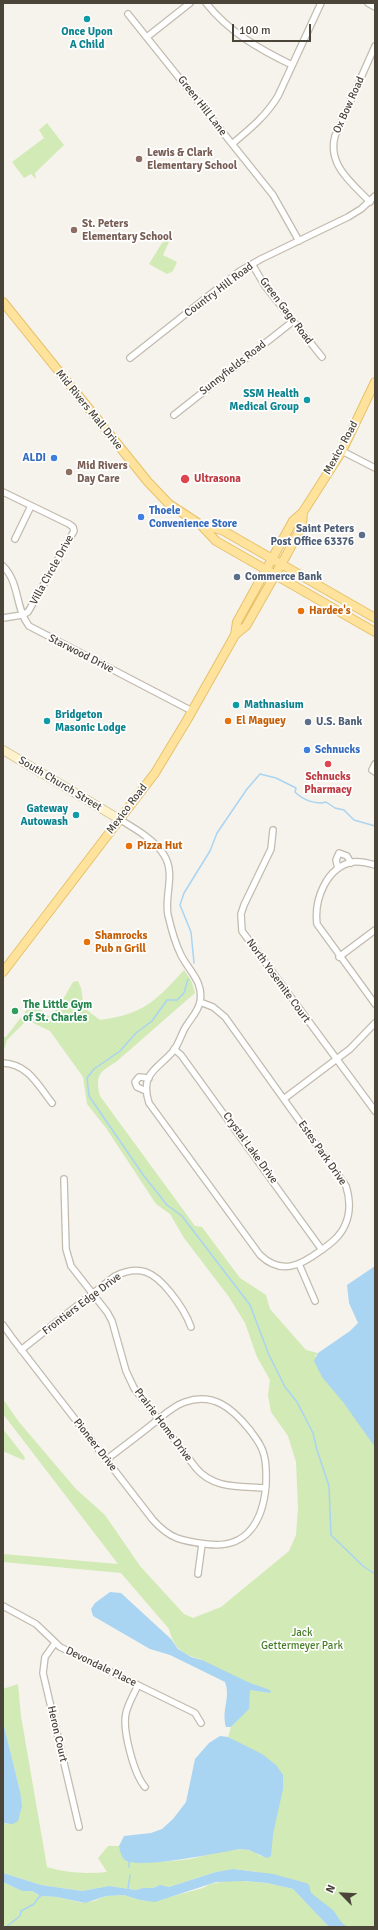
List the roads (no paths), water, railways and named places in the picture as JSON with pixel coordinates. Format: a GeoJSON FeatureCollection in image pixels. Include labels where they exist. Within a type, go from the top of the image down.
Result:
{"type":"FeatureCollection","features":[{"type":"Feature","properties":{"kind":"main road","name":"Mid Rivers Mall Drive"},"geometry":{"type":"LineString","coordinates":[[3,302],[148,482],[169,504],[201,525],[216,540],[375,632]]}},
{"type":"Feature","properties":{"kind":"main road","name":"Mexico Road"},"geometry":{"type":"LineString","coordinates":[[3,972],[167,754],[235,635],[237,622],[272,558],[294,521],[304,512],[342,451],[375,382]]}},
{"type":"Feature","properties":{"kind":"main road","name":"Mexico Road"},"geometry":{"type":"LineString","coordinates":[[235,635],[246,626],[302,526],[304,512]]}},
{"type":"Feature","properties":{"kind":"main road","name":"Mid Rivers Mall Drive"},"geometry":{"type":"LineString","coordinates":[[201,525],[222,530],[375,618]]}},
{"type":"Feature","properties":{"kind":"street"},"geometry":{"type":"LineString","coordinates":[[147,37],[190,3]]}},
{"type":"Feature","properties":{"kind":"street"},"geometry":{"type":"LineString","coordinates":[[206,3],[238,35],[269,54],[292,65]]}},
{"type":"Feature","properties":{"kind":"street"},"geometry":{"type":"LineString","coordinates":[[232,144],[266,115],[278,96],[321,3]]}},
{"type":"Feature","properties":{"kind":"street"},"geometry":{"type":"LineString","coordinates":[[368,3],[375,7]]}},
{"type":"Feature","properties":{"kind":"street","name":"Green Hill Lane"},"geometry":{"type":"LineString","coordinates":[[128,14],[273,196],[299,241]]}},
{"type":"Feature","properties":{"kind":"street","name":"Ox Bow Road"},"geometry":{"type":"LineString","coordinates":[[370,202],[339,168],[333,149],[336,132],[375,46]]}},
{"type":"Feature","properties":{"kind":"street","name":"Country Hill Road"},"geometry":{"type":"LineString","coordinates":[[130,358],[240,271],[348,217],[370,202],[375,196]]}},
{"type":"Feature","properties":{"kind":"street","name":"Green Gage Road"},"geometry":{"type":"LineString","coordinates":[[252,264],[265,286],[292,322],[322,357]]}},
{"type":"Feature","properties":{"kind":"street","name":"Sunnyfields Road"},"geometry":{"type":"LineString","coordinates":[[174,415],[292,322]]}},
{"type":"Feature","properties":{"kind":"street"},"geometry":{"type":"LineString","coordinates":[[342,451],[375,468]]}},
{"type":"Feature","properties":{"kind":"street","name":"Villa Circle Drive"},"geometry":{"type":"LineString","coordinates":[[3,492],[69,524],[74,532],[28,612],[22,615]]}},
{"type":"Feature","properties":{"kind":"street"},"geometry":{"type":"LineString","coordinates":[[15,539],[31,506]]}},
{"type":"Feature","properties":{"kind":"street","name":"Starwood Drive"},"geometry":{"type":"LineString","coordinates":[[3,566],[14,583],[22,615],[29,626],[192,711]]}},
{"type":"Feature","properties":{"kind":"street"},"geometry":{"type":"LineString","coordinates":[[3,618],[22,615]]}},
{"type":"Feature","properties":{"kind":"street","name":"South Church Street"},"geometry":{"type":"LineString","coordinates":[[3,750],[119,819],[158,847],[167,861],[170,878],[167,906],[168,915],[178,950],[199,982],[200,1002]]}},
{"type":"Feature","properties":{"kind":"street"},"geometry":{"type":"LineString","coordinates":[[373,771],[375,764]]}},
{"type":"Feature","properties":{"kind":"street","name":"North Yosemite Court"},"geometry":{"type":"LineString","coordinates":[[273,830],[271,849],[241,914],[242,931],[375,1111]]}},
{"type":"Feature","properties":{"kind":"street"},"geometry":{"type":"LineString","coordinates":[[338,868],[336,860],[339,853],[347,856],[351,863]]}},
{"type":"Feature","properties":{"kind":"street"},"geometry":{"type":"LineString","coordinates":[[375,865],[361,862],[351,863],[338,868],[330,876],[325,885],[317,901],[315,911],[317,924],[339,957],[375,1004]]}},
{"type":"Feature","properties":{"kind":"street"},"geometry":{"type":"LineString","coordinates":[[339,957],[375,930]]}},
{"type":"Feature","properties":{"kind":"street","name":"Estes Park Drive"},"geometry":{"type":"LineString","coordinates":[[200,1002],[213,1007],[225,1017],[285,1098],[342,1179],[348,1192],[349,1209],[345,1224],[337,1238],[322,1250],[299,1264],[279,1266],[271,1263],[260,1255],[152,1109],[146,1091],[149,1078],[158,1064],[174,1049],[200,1002]]}},
{"type":"Feature","properties":{"kind":"street"},"geometry":{"type":"LineString","coordinates":[[285,1098],[350,1049],[375,1023]]}},
{"type":"Feature","properties":{"kind":"street","name":"Crystal Lake Drive"},"geometry":{"type":"LineString","coordinates":[[174,1049],[181,1055],[252,1151],[322,1250]]}},
{"type":"Feature","properties":{"kind":"street"},"geometry":{"type":"LineString","coordinates":[[3,1063],[15,1065],[28,1072],[52,1103]]}},
{"type":"Feature","properties":{"kind":"street","name":"Estes Park Drive"},"geometry":{"type":"LineString","coordinates":[[146,1091],[137,1087],[135,1082],[139,1077],[149,1078]]}},
{"type":"Feature","properties":{"kind":"street","name":"Prairie Home Drive"},"geometry":{"type":"LineString","coordinates":[[64,1179],[66,1249],[68,1257],[75,1271],[93,1293],[112,1321],[130,1379],[158,1419],[205,1478],[219,1484],[265,1488]]}},
{"type":"Feature","properties":{"kind":"street"},"geometry":{"type":"LineString","coordinates":[[299,1264],[315,1301]]}},
{"type":"Feature","properties":{"kind":"street","name":"Frontiers Edge Drive"},"geometry":{"type":"LineString","coordinates":[[21,1350],[93,1293],[122,1273],[137,1270],[148,1272],[161,1281],[187,1316],[191,1327]]}},
{"type":"Feature","properties":{"kind":"street","name":"Pioneer Drive"},"geometry":{"type":"LineString","coordinates":[[3,1325],[161,1529],[180,1540],[202,1544],[230,1543],[245,1535],[252,1528],[261,1513],[265,1488],[266,1463],[261,1446],[239,1417],[224,1405],[210,1400],[192,1400],[174,1407],[107,1459]]}},
{"type":"Feature","properties":{"kind":"street"},"geometry":{"type":"LineString","coordinates":[[198,1574],[202,1544]]}},
{"type":"Feature","properties":{"kind":"street","name":"Devondale Place"},"geometry":{"type":"LineString","coordinates":[[3,1606],[36,1624],[56,1643],[66,1650],[189,1710],[199,1717],[201,1723]]}},
{"type":"Feature","properties":{"kind":"street","name":"Heron Court"},"geometry":{"type":"LineString","coordinates":[[56,1643],[45,1657],[44,1673],[79,1827]]}},
{"type":"Feature","properties":{"kind":"street"},"geometry":{"type":"LineString","coordinates":[[138,1685],[126,1714],[126,1726],[135,1770],[145,1787]]}},
{"type":"Feature","properties":{"kind":"water"},"geometry":{"type":"Polygon","coordinates":[[[375,1266],[375,1447],[343,1402],[322,1377],[314,1361],[318,1353],[350,1331],[358,1323],[349,1303],[347,1285],[375,1266]]]}},
{"type":"Feature","properties":{"kind":"water"},"geometry":{"type":"Polygon","coordinates":[[[110,1592],[121,1593],[171,1639],[178,1649],[191,1657],[202,1660],[250,1683],[270,1690],[271,1693],[250,1690],[249,1709],[231,1727],[226,1727],[225,1715],[227,1688],[225,1682],[170,1655],[150,1649],[93,1616],[91,1609],[95,1603],[110,1592]]]}},
{"type":"Feature","properties":{"kind":"water"},"geometry":{"type":"Polygon","coordinates":[[[3,1722],[20,1791],[22,1806],[18,1821],[13,1824],[3,1823],[3,1722]]]}},
{"type":"Feature","properties":{"kind":"water"},"geometry":{"type":"Polygon","coordinates":[[[220,1736],[228,1737],[262,1754],[276,1765],[283,1775],[283,1789],[273,1834],[271,1856],[267,1858],[249,1850],[240,1849],[162,1862],[133,1863],[125,1860],[119,1846],[124,1836],[151,1833],[162,1829],[173,1819],[186,1802],[195,1759],[209,1743],[220,1736]]]}},
{"type":"Feature","properties":{"kind":"water"},"geometry":{"type":"Polygon","coordinates":[[[233,1869],[273,1874],[306,1883],[309,1885],[311,1893],[333,1910],[342,1923],[348,1927],[329,1927],[293,1889],[267,1883],[245,1881],[216,1882],[155,1902],[140,1900],[124,1895],[106,1896],[85,1903],[57,1897],[42,1896],[38,1899],[39,1895],[32,1891],[22,1891],[3,1882],[3,1873],[41,1885],[82,1891],[109,1886],[136,1890],[153,1888],[160,1885],[169,1887],[216,1872],[233,1869]]]}},
{"type":"Feature","properties":{"kind":"waterway"},"geometry":{"type":"LineString","coordinates":[[194,963],[191,932],[180,905],[184,893],[210,851],[217,833],[247,789],[260,774],[276,778],[296,788],[295,792],[306,799],[318,803],[326,802],[335,808],[344,810],[354,820],[375,826]]}},
{"type":"Feature","properties":{"kind":"waterway"},"geometry":{"type":"LineString","coordinates":[[188,979],[184,993],[177,1000],[167,1000],[152,1021],[136,1033],[120,1051],[94,1069],[87,1078],[89,1096],[144,1176],[167,1205],[182,1216],[250,1305],[269,1355],[285,1387],[297,1402],[313,1433],[329,1486],[331,1535],[363,1566],[375,1574]]}},
{"type":"Feature","properties":{"kind":"waterway"},"geometry":{"type":"LineString","coordinates":[[129,1862],[129,1867]]}},
{"type":"Feature","properties":{"kind":"waterway"},"geometry":{"type":"LineString","coordinates":[[128,1889],[130,1875]]}},
{"type":"Feature","properties":{"kind":"waterway"},"geometry":{"type":"LineString","coordinates":[[6,1927],[20,1916],[21,1911],[34,1904],[39,1897]]}},
{"type":"Feature","properties":{"kind":"place","name":"Once Upon A Child"},"geometry":{"type":"Point","coordinates":[87,19]}},
{"type":"Feature","properties":{"kind":"place","name":"Lewis & Clark Elementary School"},"geometry":{"type":"Point","coordinates":[139,159]}},
{"type":"Feature","properties":{"kind":"place","name":"St. Peters Elementary School"},"geometry":{"type":"Point","coordinates":[74,230]}},
{"type":"Feature","properties":{"kind":"place","name":"SSM Health Medical Group"},"geometry":{"type":"Point","coordinates":[307,400]}},
{"type":"Feature","properties":{"kind":"place","name":"ALDI"},"geometry":{"type":"Point","coordinates":[54,458]}},
{"type":"Feature","properties":{"kind":"place","name":"Mid Rivers Day Care"},"geometry":{"type":"Point","coordinates":[69,472]}},
{"type":"Feature","properties":{"kind":"place","name":"Ultrasona"},"geometry":{"type":"Point","coordinates":[185,479]}},
{"type":"Feature","properties":{"kind":"place","name":"Thoele Convenience Store"},"geometry":{"type":"Point","coordinates":[141,517]}},
{"type":"Feature","properties":{"kind":"place","name":"Saint Peters Post Office 63376"},"geometry":{"type":"Point","coordinates":[362,535]}},
{"type":"Feature","properties":{"kind":"place","name":"Commerce Bank"},"geometry":{"type":"Point","coordinates":[237,577]}},
{"type":"Feature","properties":{"kind":"place","name":"Hardee's"},"geometry":{"type":"Point","coordinates":[301,611]}},
{"type":"Feature","properties":{"kind":"place","name":"Mathnasium"},"geometry":{"type":"Point","coordinates":[236,705]}},
{"type":"Feature","properties":{"kind":"place","name":"Bridgeton Masonic Lodge"},"geometry":{"type":"Point","coordinates":[47,721]}},
{"type":"Feature","properties":{"kind":"place","name":"El Maguey"},"geometry":{"type":"Point","coordinates":[228,721]}},
{"type":"Feature","properties":{"kind":"place","name":"U.S. Bank"},"geometry":{"type":"Point","coordinates":[308,722]}},
{"type":"Feature","properties":{"kind":"place","name":"Schnucks"},"geometry":{"type":"Point","coordinates":[307,750]}},
{"type":"Feature","properties":{"kind":"place","name":"Schnucks Pharmacy"},"geometry":{"type":"Point","coordinates":[328,764]}},
{"type":"Feature","properties":{"kind":"place","name":"Gateway Autowash"},"geometry":{"type":"Point","coordinates":[76,815]}},
{"type":"Feature","properties":{"kind":"place","name":"Pizza Hut"},"geometry":{"type":"Point","coordinates":[129,846]}},
{"type":"Feature","properties":{"kind":"place","name":"Shamrocks Pub n Grill"},"geometry":{"type":"Point","coordinates":[87,942]}},
{"type":"Feature","properties":{"kind":"place","name":"The Little Gym of St. Charles"},"geometry":{"type":"Point","coordinates":[15,1011]}},
{"type":"Feature","properties":{"kind":"park label","name":"Jack Gettermeyer Park"},"geometry":{"type":"Point","coordinates":[302,1639]}}]}
